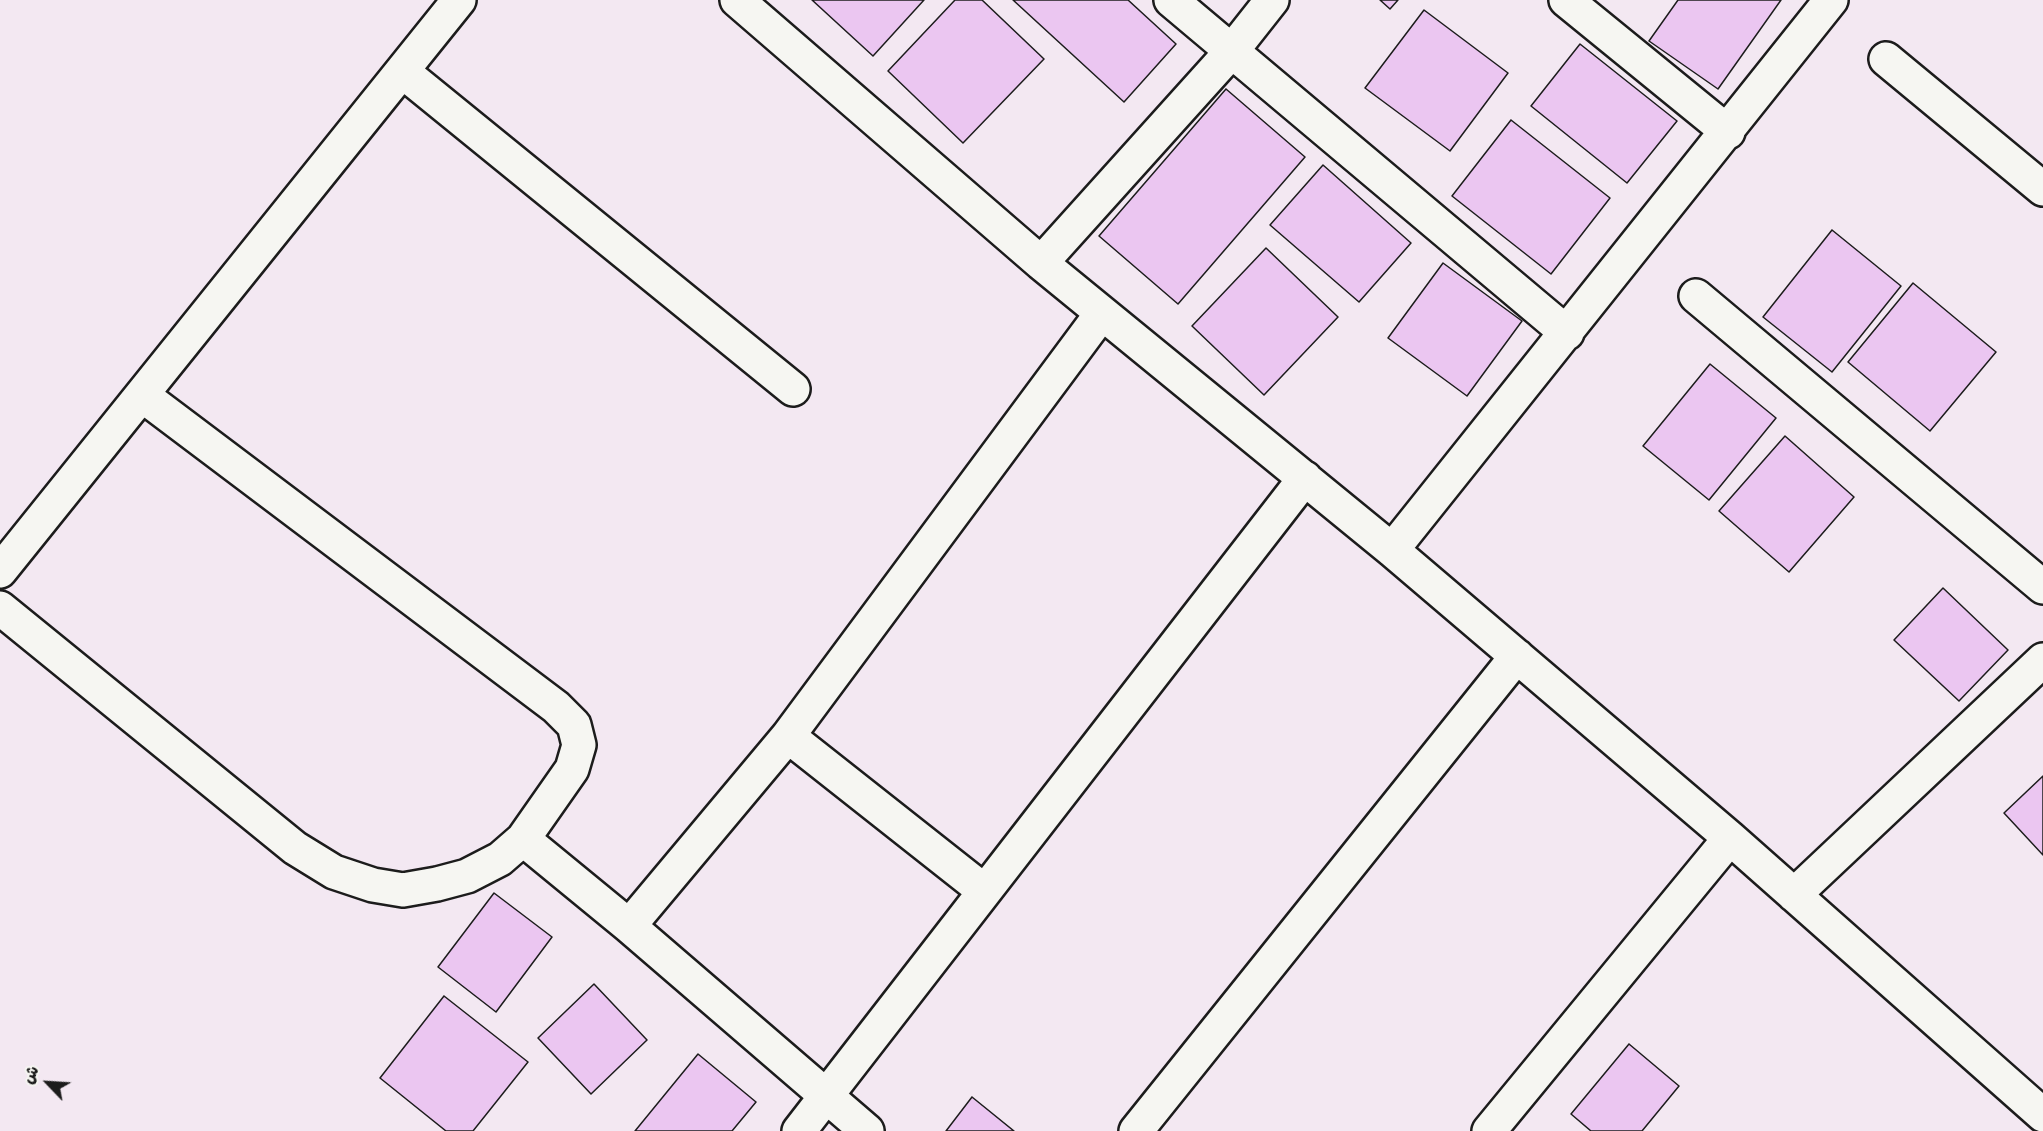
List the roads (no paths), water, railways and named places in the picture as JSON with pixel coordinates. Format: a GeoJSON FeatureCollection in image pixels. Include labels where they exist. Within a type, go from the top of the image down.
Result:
{"type":"FeatureCollection","features":[{"type":"Feature","properties":{"kind":"street"},"geometry":{"type":"LineString","coordinates":[[0,571],[459,0]]}},
{"type":"Feature","properties":{"kind":"street"},"geometry":{"type":"LineString","coordinates":[[737,0],[1041,263],[1305,478],[1517,656],[1730,838],[2043,1114]]}},
{"type":"Feature","properties":{"kind":"street"},"geometry":{"type":"LineString","coordinates":[[1171,0],[1567,333]]}},
{"type":"Feature","properties":{"kind":"street"},"geometry":{"type":"LineString","coordinates":[[1041,263],[1231,52],[1272,0]]}},
{"type":"Feature","properties":{"kind":"street"},"geometry":{"type":"LineString","coordinates":[[1566,0],[1728,132]]}},
{"type":"Feature","properties":{"kind":"street"},"geometry":{"type":"LineString","coordinates":[[1392,550],[1728,132],[1831,0]]}},
{"type":"Feature","properties":{"kind":"street"},"geometry":{"type":"LineString","coordinates":[[1886,58],[2043,189]]}},
{"type":"Feature","properties":{"kind":"street"},"geometry":{"type":"LineString","coordinates":[[402,71],[793,389]]}},
{"type":"Feature","properties":{"kind":"street"},"geometry":{"type":"LineString","coordinates":[[1696,296],[2043,587]]}},
{"type":"Feature","properties":{"kind":"street"},"geometry":{"type":"LineString","coordinates":[[629,926],[788,736],[1102,313]]}},
{"type":"Feature","properties":{"kind":"street"},"geometry":{"type":"LineString","coordinates":[[0,608],[295,848],[334,872],[373,885],[403,890],[437,884],[467,876],[500,859],[523,839],[572,769],[579,745],[574,725],[556,707],[142,395]]}},
{"type":"Feature","properties":{"kind":"street"},"geometry":{"type":"LineString","coordinates":[[800,1131],[983,890],[1305,478]]}},
{"type":"Feature","properties":{"kind":"street"},"geometry":{"type":"LineString","coordinates":[[1136,1131],[1517,656]]}},
{"type":"Feature","properties":{"kind":"street"},"geometry":{"type":"LineString","coordinates":[[1794,895],[2043,660]]}},
{"type":"Feature","properties":{"kind":"street"},"geometry":{"type":"LineString","coordinates":[[788,736],[983,890]]}},
{"type":"Feature","properties":{"kind":"street"},"geometry":{"type":"LineString","coordinates":[[1490,1131],[1730,838]]}},
{"type":"Feature","properties":{"kind":"street"},"geometry":{"type":"LineString","coordinates":[[523,839],[629,926],[867,1131]]}}]}
